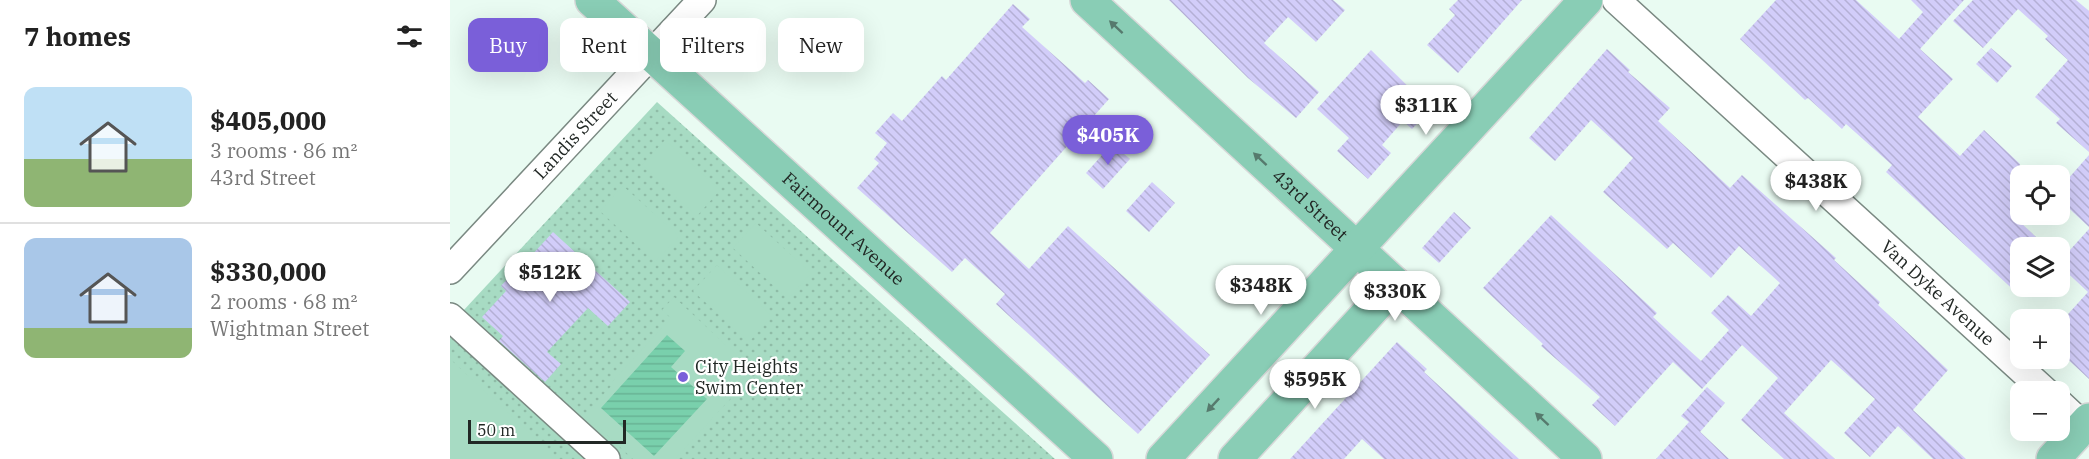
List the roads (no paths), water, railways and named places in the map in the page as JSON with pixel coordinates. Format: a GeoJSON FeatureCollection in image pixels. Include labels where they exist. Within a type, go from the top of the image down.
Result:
{"type":"FeatureCollection","features":[{"type":"Feature","properties":{"kind":"main road","name":"Fairmount Avenue"},"geometry":{"type":"LineString","coordinates":[[591,0],[1096,459]]}},
{"type":"Feature","properties":{"kind":"main road","name":"43rd Street"},"geometry":{"type":"LineString","coordinates":[[1087,0],[1585,459]]}},
{"type":"Feature","properties":{"kind":"main road"},"geometry":{"type":"LineString","coordinates":[[1163,459],[1586,0]]}},
{"type":"Feature","properties":{"kind":"main road"},"geometry":{"type":"LineString","coordinates":[[1236,459],[1395,284]]}},
{"type":"Feature","properties":{"kind":"main road"},"geometry":{"type":"LineString","coordinates":[[2053,459],[2087,426]]}},
{"type":"Feature","properties":{"kind":"street","name":"Landis Street"},"geometry":{"type":"LineString","coordinates":[[450,270],[702,0]]}},
{"type":"Feature","properties":{"kind":"street","name":"Van Dyke Avenue"},"geometry":{"type":"LineString","coordinates":[[1616,0],[2034,381]]}},
{"type":"Feature","properties":{"kind":"street"},"geometry":{"type":"LineString","coordinates":[[450,317],[606,459]]}},
{"type":"Feature","properties":{"kind":"street"},"geometry":{"type":"LineString","coordinates":[[2070,412],[2087,426]]}},
{"type":"Feature","properties":{"kind":"place","name":"City Heights Swim Center"},"geometry":{"type":"Point","coordinates":[683,377]}}]}
